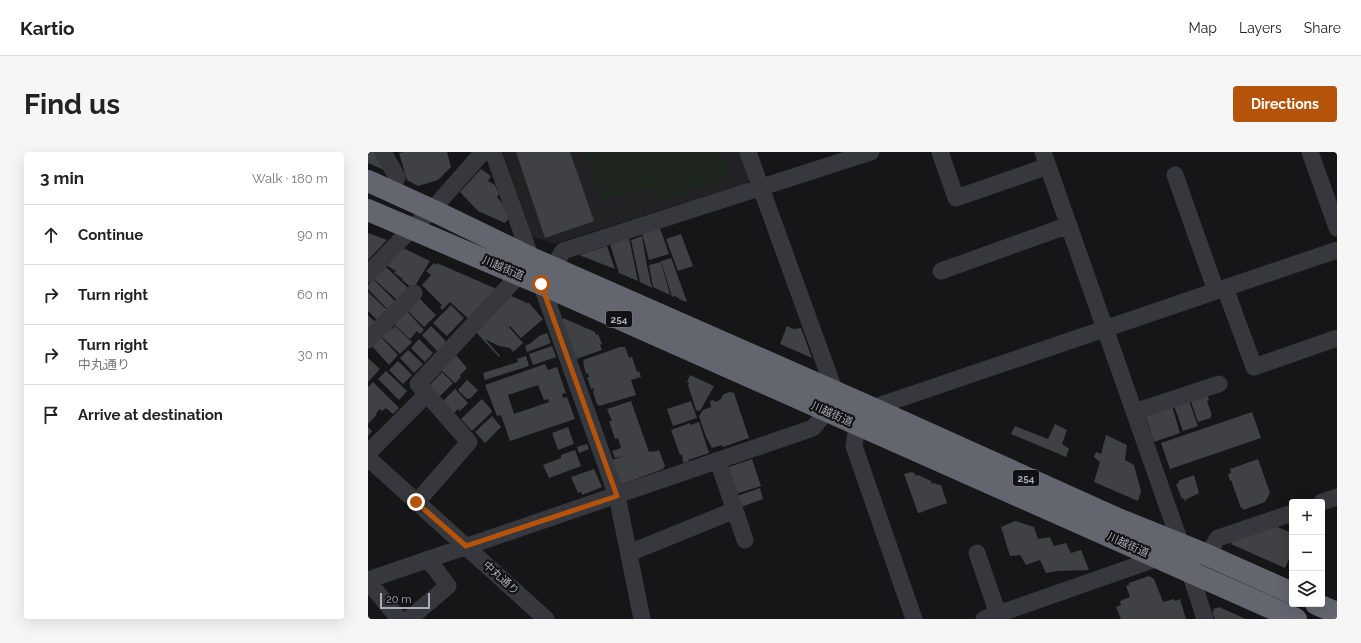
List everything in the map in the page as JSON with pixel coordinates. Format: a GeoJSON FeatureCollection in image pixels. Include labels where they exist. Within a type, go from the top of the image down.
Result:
{"type":"FeatureCollection","features":[{"type":"Feature","properties":{"kind":"highway","name":"川越街道"},"geometry":{"type":"LineString","coordinates":[[368,181],[432,210],[525,267]]}},
{"type":"Feature","properties":{"kind":"highway","name":"川越街道"},"geometry":{"type":"LineString","coordinates":[[368,210],[410,229],[525,267],[872,408],[1118,519],[1296,619]]}},
{"type":"Feature","properties":{"kind":"highway","name":"川越街道"},"geometry":{"type":"LineString","coordinates":[[547,276],[826,412],[1158,558],[1185,558],[1207,555],[1289,592]]}},
{"type":"Feature","properties":{"kind":"highway"},"geometry":{"type":"LineString","coordinates":[[1323,607],[1337,613]]}},
{"type":"Feature","properties":{"kind":"street"},"geometry":{"type":"LineString","coordinates":[[383,152],[397,177],[392,192]]}},
{"type":"Feature","properties":{"kind":"street"},"geometry":{"type":"LineString","coordinates":[[368,274],[410,229],[432,210],[483,152]]}},
{"type":"Feature","properties":{"kind":"street"},"geometry":{"type":"LineString","coordinates":[[416,502],[469,442],[418,384],[525,267],[493,152]]}},
{"type":"Feature","properties":{"kind":"street"},"geometry":{"type":"LineString","coordinates":[[399,619],[368,580],[813,428],[826,412],[835,392],[748,152]]}},
{"type":"Feature","properties":{"kind":"street"},"geometry":{"type":"LineString","coordinates":[[642,619],[617,496],[547,276],[563,251],[871,152]]}},
{"type":"Feature","properties":{"kind":"street"},"geometry":{"type":"LineString","coordinates":[[940,152],[956,198],[1046,159],[1205,619]]}},
{"type":"Feature","properties":{"kind":"street"},"geometry":{"type":"LineString","coordinates":[[1310,152],[1332,195],[1337,228]]}},
{"type":"Feature","properties":{"kind":"street"},"geometry":{"type":"LineString","coordinates":[[1175,176],[1220,290],[1254,368],[1337,338]]}},
{"type":"Feature","properties":{"kind":"street"},"geometry":{"type":"LineString","coordinates":[[942,271],[1069,225]]}},
{"type":"Feature","properties":{"kind":"street"},"geometry":{"type":"LineString","coordinates":[[914,619],[854,446],[857,425],[872,408],[1337,250]]}},
{"type":"Feature","properties":{"kind":"street"},"geometry":{"type":"LineString","coordinates":[[368,340],[414,293]]}},
{"type":"Feature","properties":{"kind":"street"},"geometry":{"type":"LineString","coordinates":[[1134,412],[1219,384]]}},
{"type":"Feature","properties":{"kind":"street"},"geometry":{"type":"LineString","coordinates":[[368,453],[427,394]]}},
{"type":"Feature","properties":{"kind":"street","name":"中丸通り"},"geometry":{"type":"LineString","coordinates":[[368,458],[545,619]]}},
{"type":"Feature","properties":{"kind":"street"},"geometry":{"type":"LineString","coordinates":[[718,461],[745,540]]}},
{"type":"Feature","properties":{"kind":"street"},"geometry":{"type":"LineString","coordinates":[[1325,501],[1337,497]]}},
{"type":"Feature","properties":{"kind":"street"},"geometry":{"type":"LineString","coordinates":[[628,553],[735,510]]}},
{"type":"Feature","properties":{"kind":"street"},"geometry":{"type":"LineString","coordinates":[[1207,555],[1218,538],[1289,514]]}},
{"type":"Feature","properties":{"kind":"street"},"geometry":{"type":"LineString","coordinates":[[977,553],[1001,615],[1158,558]]}},
{"type":"Feature","properties":{"kind":"street"},"geometry":{"type":"LineString","coordinates":[[409,619],[448,586],[428,559]]}},
{"type":"Feature","properties":{"kind":"shaded area"},"geometry":{"type":"Polygon","coordinates":[[[503,152],[742,152],[751,177],[747,183],[554,244],[532,236],[503,152]]]}},
{"type":"Feature","properties":{"kind":"shaded area"},"geometry":{"type":"Polygon","coordinates":[[[585,152],[720,152],[729,178],[660,201],[656,191],[651,188],[609,200],[603,199],[585,152]]]}},
{"type":"Feature","properties":{"kind":"building"},"geometry":{"type":"Polygon","coordinates":[[[368,152],[378,152],[389,172],[368,163],[368,152]]]}},
{"type":"Feature","properties":{"kind":"building"},"geometry":{"type":"Polygon","coordinates":[[[447,152],[451,167],[438,180],[418,186],[407,180],[399,153],[447,152]]]}},
{"type":"Feature","properties":{"kind":"building"},"geometry":{"type":"Polygon","coordinates":[[[516,152],[570,152],[594,221],[545,238],[516,152]]]}},
{"type":"Feature","properties":{"kind":"building"},"geometry":{"type":"Polygon","coordinates":[[[481,169],[491,176],[488,181],[495,185],[499,194],[497,197],[502,203],[509,218],[505,223],[478,211],[460,192],[481,169]]]}},
{"type":"Feature","properties":{"kind":"building"},"geometry":{"type":"Polygon","coordinates":[[[660,228],[669,254],[649,260],[642,233],[660,228]]]}},
{"type":"Feature","properties":{"kind":"building"},"geometry":{"type":"Polygon","coordinates":[[[368,233],[387,240],[368,260],[368,233]]]}},
{"type":"Feature","properties":{"kind":"building"},"geometry":{"type":"Polygon","coordinates":[[[681,234],[693,266],[678,271],[666,239],[681,234]]]}},
{"type":"Feature","properties":{"kind":"building"},"geometry":{"type":"Polygon","coordinates":[[[642,236],[652,288],[640,282],[631,240],[642,236]]]}},
{"type":"Feature","properties":{"kind":"building"},"geometry":{"type":"Polygon","coordinates":[[[629,238],[638,281],[619,273],[610,244],[629,238]]]}},
{"type":"Feature","properties":{"kind":"building"},"geometry":{"type":"Polygon","coordinates":[[[607,246],[615,269],[579,255],[607,246]]]}},
{"type":"Feature","properties":{"kind":"building"},"geometry":{"type":"Polygon","coordinates":[[[403,248],[430,261],[413,289],[402,280],[403,279],[394,273],[396,271],[386,265],[403,248]]]}},
{"type":"Feature","properties":{"kind":"building"},"geometry":{"type":"Polygon","coordinates":[[[671,258],[687,302],[675,296],[672,297],[661,261],[671,258]]]}},
{"type":"Feature","properties":{"kind":"building"},"geometry":{"type":"Polygon","coordinates":[[[661,262],[670,295],[653,287],[649,265],[661,262]]]}},
{"type":"Feature","properties":{"kind":"building"},"geometry":{"type":"Polygon","coordinates":[[[434,263],[499,290],[471,321],[450,302],[442,310],[440,307],[442,305],[422,285],[431,275],[426,271],[434,263]]]}},
{"type":"Feature","properties":{"kind":"building"},"geometry":{"type":"Polygon","coordinates":[[[385,266],[408,288],[397,300],[374,279],[385,266]]]}},
{"type":"Feature","properties":{"kind":"building"},"geometry":{"type":"Polygon","coordinates":[[[373,279],[397,303],[389,311],[368,289],[368,285],[373,279]]]}},
{"type":"Feature","properties":{"kind":"building"},"geometry":{"type":"Polygon","coordinates":[[[368,292],[389,312],[379,322],[368,311],[368,292]]]}},
{"type":"Feature","properties":{"kind":"building"},"geometry":{"type":"Polygon","coordinates":[[[509,295],[525,302],[526,303],[524,306],[528,302],[543,319],[521,338],[510,326],[509,327],[523,343],[513,352],[510,348],[499,346],[485,339],[500,356],[499,357],[474,330],[509,295]]]}},
{"type":"Feature","properties":{"kind":"building"},"geometry":{"type":"Polygon","coordinates":[[[419,298],[436,315],[424,327],[407,310],[419,298]]]}},
{"type":"Feature","properties":{"kind":"building"},"geometry":{"type":"Polygon","coordinates":[[[451,305],[464,318],[447,336],[433,323],[451,305]]]}},
{"type":"Feature","properties":{"kind":"building"},"geometry":{"type":"Polygon","coordinates":[[[406,310],[424,330],[420,334],[417,331],[410,339],[394,324],[406,310]]]}},
{"type":"Feature","properties":{"kind":"building"},"geometry":{"type":"Polygon","coordinates":[[[368,315],[375,322],[368,329],[368,315]]]}},
{"type":"Feature","properties":{"kind":"building"},"geometry":{"type":"Polygon","coordinates":[[[563,318],[595,332],[596,335],[598,334],[602,344],[600,345],[602,350],[576,359],[562,321],[563,318]]]}},
{"type":"Feature","properties":{"kind":"building"},"geometry":{"type":"Polygon","coordinates":[[[395,326],[412,342],[400,354],[381,336],[390,327],[392,329],[395,326]]]}},
{"type":"Feature","properties":{"kind":"building"},"geometry":{"type":"Polygon","coordinates":[[[431,326],[445,340],[446,343],[437,351],[422,335],[431,326]]]}},
{"type":"Feature","properties":{"kind":"building"},"geometry":{"type":"Polygon","coordinates":[[[787,326],[794,329],[801,328],[812,358],[780,344],[787,326]]]}},
{"type":"Feature","properties":{"kind":"building"},"geometry":{"type":"Polygon","coordinates":[[[547,333],[551,343],[527,352],[525,346],[539,336],[547,333]]]}},
{"type":"Feature","properties":{"kind":"building"},"geometry":{"type":"Polygon","coordinates":[[[380,336],[398,355],[389,365],[371,345],[380,336]]]}},
{"type":"Feature","properties":{"kind":"building"},"geometry":{"type":"Polygon","coordinates":[[[419,339],[433,353],[425,362],[411,348],[419,339]]]}},
{"type":"Feature","properties":{"kind":"building"},"geometry":{"type":"Polygon","coordinates":[[[552,346],[556,357],[533,365],[529,354],[552,346]]]}},
{"type":"Feature","properties":{"kind":"building"},"geometry":{"type":"Polygon","coordinates":[[[620,347],[625,347],[629,358],[632,357],[637,372],[639,371],[641,377],[631,380],[636,395],[599,406],[598,404],[597,405],[593,388],[591,389],[587,377],[589,377],[588,373],[586,374],[583,360],[620,347]]]}},
{"type":"Feature","properties":{"kind":"building"},"geometry":{"type":"Polygon","coordinates":[[[408,350],[423,364],[414,373],[400,358],[408,350]]]}},
{"type":"Feature","properties":{"kind":"building"},"geometry":{"type":"Polygon","coordinates":[[[456,355],[467,368],[455,383],[440,369],[456,355]]]}},
{"type":"Feature","properties":{"kind":"building"},"geometry":{"type":"Polygon","coordinates":[[[526,356],[529,366],[485,380],[483,373],[518,362],[517,359],[526,356]]]}},
{"type":"Feature","properties":{"kind":"building"},"geometry":{"type":"Polygon","coordinates":[[[368,358],[380,369],[368,382],[368,358]]]}},
{"type":"Feature","properties":{"kind":"building"},"geometry":{"type":"Polygon","coordinates":[[[398,361],[412,375],[403,384],[389,370],[398,361]]]}},
{"type":"Feature","properties":{"kind":"building"},"geometry":{"type":"Polygon","coordinates":[[[545,364],[548,370],[557,367],[566,393],[562,394],[563,398],[567,397],[575,419],[510,441],[501,415],[497,416],[485,385],[545,364]],[[538,385],[508,395],[514,414],[549,402],[548,399],[544,400],[538,385]]]}},
{"type":"Feature","properties":{"kind":"building"},"geometry":{"type":"Polygon","coordinates":[[[386,371],[407,391],[399,400],[378,379],[386,371]]]}},
{"type":"Feature","properties":{"kind":"building"},"geometry":{"type":"Polygon","coordinates":[[[442,372],[453,383],[439,397],[428,387],[442,372]]]}},
{"type":"Feature","properties":{"kind":"building"},"geometry":{"type":"Polygon","coordinates":[[[690,375],[714,386],[700,411],[696,410],[688,385],[689,383],[687,382],[690,375]]]}},
{"type":"Feature","properties":{"kind":"building"},"geometry":{"type":"Polygon","coordinates":[[[467,380],[478,390],[470,399],[467,399],[458,390],[467,380]]]}},
{"type":"Feature","properties":{"kind":"building"},"geometry":{"type":"Polygon","coordinates":[[[373,382],[399,408],[393,414],[386,408],[382,411],[380,409],[368,424],[368,387],[373,382]]]}},
{"type":"Feature","properties":{"kind":"building"},"geometry":{"type":"Polygon","coordinates":[[[455,389],[468,403],[460,411],[458,409],[452,415],[441,403],[455,389]]]}},
{"type":"Feature","properties":{"kind":"building"},"geometry":{"type":"Polygon","coordinates":[[[1206,390],[1209,400],[1207,401],[1212,415],[1211,418],[1198,422],[1189,396],[1206,390]]]}},
{"type":"Feature","properties":{"kind":"building"},"geometry":{"type":"Polygon","coordinates":[[[730,392],[734,393],[749,438],[723,447],[722,445],[712,448],[706,437],[699,416],[703,410],[711,407],[710,401],[714,400],[715,402],[720,400],[724,394],[730,392]]]}},
{"type":"Feature","properties":{"kind":"building"},"geometry":{"type":"Polygon","coordinates":[[[1187,395],[1198,426],[1183,431],[1172,400],[1187,395]]]}},
{"type":"Feature","properties":{"kind":"building"},"geometry":{"type":"Polygon","coordinates":[[[482,399],[492,412],[472,431],[461,419],[482,399]]]}},
{"type":"Feature","properties":{"kind":"building"},"geometry":{"type":"Polygon","coordinates":[[[631,401],[649,452],[659,450],[665,466],[663,469],[620,485],[612,460],[624,456],[615,458],[612,451],[621,448],[618,438],[615,439],[609,421],[612,421],[607,409],[631,401]]]}},
{"type":"Feature","properties":{"kind":"building"},"geometry":{"type":"Polygon","coordinates":[[[691,401],[697,418],[673,426],[667,409],[691,401]]]}},
{"type":"Feature","properties":{"kind":"building"},"geometry":{"type":"Polygon","coordinates":[[[1172,406],[1180,433],[1154,442],[1145,415],[1172,406]]]}},
{"type":"Feature","properties":{"kind":"building"},"geometry":{"type":"Polygon","coordinates":[[[1252,412],[1261,438],[1170,469],[1161,443],[1252,412]]]}},
{"type":"Feature","properties":{"kind":"building"},"geometry":{"type":"Polygon","coordinates":[[[492,416],[501,427],[485,443],[475,432],[492,416]]]}},
{"type":"Feature","properties":{"kind":"building"},"geometry":{"type":"Polygon","coordinates":[[[699,422],[709,453],[683,463],[682,454],[680,455],[671,430],[690,423],[690,425],[699,422]]]}},
{"type":"Feature","properties":{"kind":"building"},"geometry":{"type":"Polygon","coordinates":[[[1055,424],[1067,430],[1062,444],[1069,449],[1066,457],[1011,434],[1015,426],[1048,439],[1055,424]]]}},
{"type":"Feature","properties":{"kind":"building"},"geometry":{"type":"Polygon","coordinates":[[[368,427],[372,431],[368,436],[368,427]]]}},
{"type":"Feature","properties":{"kind":"building"},"geometry":{"type":"Polygon","coordinates":[[[568,427],[574,444],[558,450],[552,433],[568,427]]]}},
{"type":"Feature","properties":{"kind":"building"},"geometry":{"type":"Polygon","coordinates":[[[1106,435],[1127,445],[1125,460],[1134,465],[1141,491],[1138,501],[1094,482],[1100,462],[1094,457],[1096,452],[1101,454],[1106,435]]]}},
{"type":"Feature","properties":{"kind":"building"},"geometry":{"type":"Polygon","coordinates":[[[587,444],[589,449],[579,453],[577,447],[587,444]]]}},
{"type":"Feature","properties":{"kind":"building"},"geometry":{"type":"Polygon","coordinates":[[[575,450],[581,466],[549,478],[543,465],[561,458],[561,455],[575,450]]]}},
{"type":"Feature","properties":{"kind":"building"},"geometry":{"type":"Polygon","coordinates":[[[752,459],[761,486],[736,494],[726,468],[752,459]]]}},
{"type":"Feature","properties":{"kind":"building"},"geometry":{"type":"Polygon","coordinates":[[[1258,459],[1270,493],[1265,502],[1243,510],[1228,474],[1231,473],[1230,469],[1258,459]]]}},
{"type":"Feature","properties":{"kind":"building"},"geometry":{"type":"Polygon","coordinates":[[[594,469],[602,487],[582,495],[581,492],[578,493],[571,477],[594,469]]]}},
{"type":"Feature","properties":{"kind":"building"},"geometry":{"type":"Polygon","coordinates":[[[912,472],[916,476],[918,475],[931,481],[932,484],[935,483],[941,485],[947,503],[924,511],[923,510],[923,512],[918,513],[904,474],[912,472]]]}},
{"type":"Feature","properties":{"kind":"building"},"geometry":{"type":"Polygon","coordinates":[[[1194,475],[1199,493],[1187,499],[1185,502],[1184,498],[1182,499],[1176,484],[1179,483],[1178,481],[1194,475]]]}},
{"type":"Feature","properties":{"kind":"building"},"geometry":{"type":"Polygon","coordinates":[[[760,488],[763,499],[741,507],[737,496],[760,488]]]}},
{"type":"Feature","properties":{"kind":"building"},"geometry":{"type":"Polygon","coordinates":[[[1015,521],[1034,527],[1038,539],[1050,537],[1054,546],[1066,543],[1071,553],[1081,550],[1089,570],[1057,571],[1046,573],[1040,560],[1026,565],[1020,555],[1010,556],[1001,527],[1015,521]]]}},
{"type":"Feature","properties":{"kind":"building"},"geometry":{"type":"Polygon","coordinates":[[[1270,524],[1289,532],[1289,559],[1285,568],[1231,544],[1233,539],[1270,524]]]}},
{"type":"Feature","properties":{"kind":"building"},"geometry":{"type":"Polygon","coordinates":[[[1149,576],[1154,579],[1163,602],[1180,599],[1186,619],[1121,619],[1116,607],[1121,605],[1120,601],[1130,597],[1126,586],[1129,585],[1129,583],[1149,576]]]}},
{"type":"Feature","properties":{"kind":"building"},"geometry":{"type":"Polygon","coordinates":[[[1220,607],[1246,619],[1215,619],[1212,612],[1214,611],[1213,609],[1220,607]]]}},
{"type":"Feature","properties":{"kind":"route"},"geometry":{"type":"LineString","coordinates":[[416,502],[466,546],[617,496],[541,284]]}}]}
